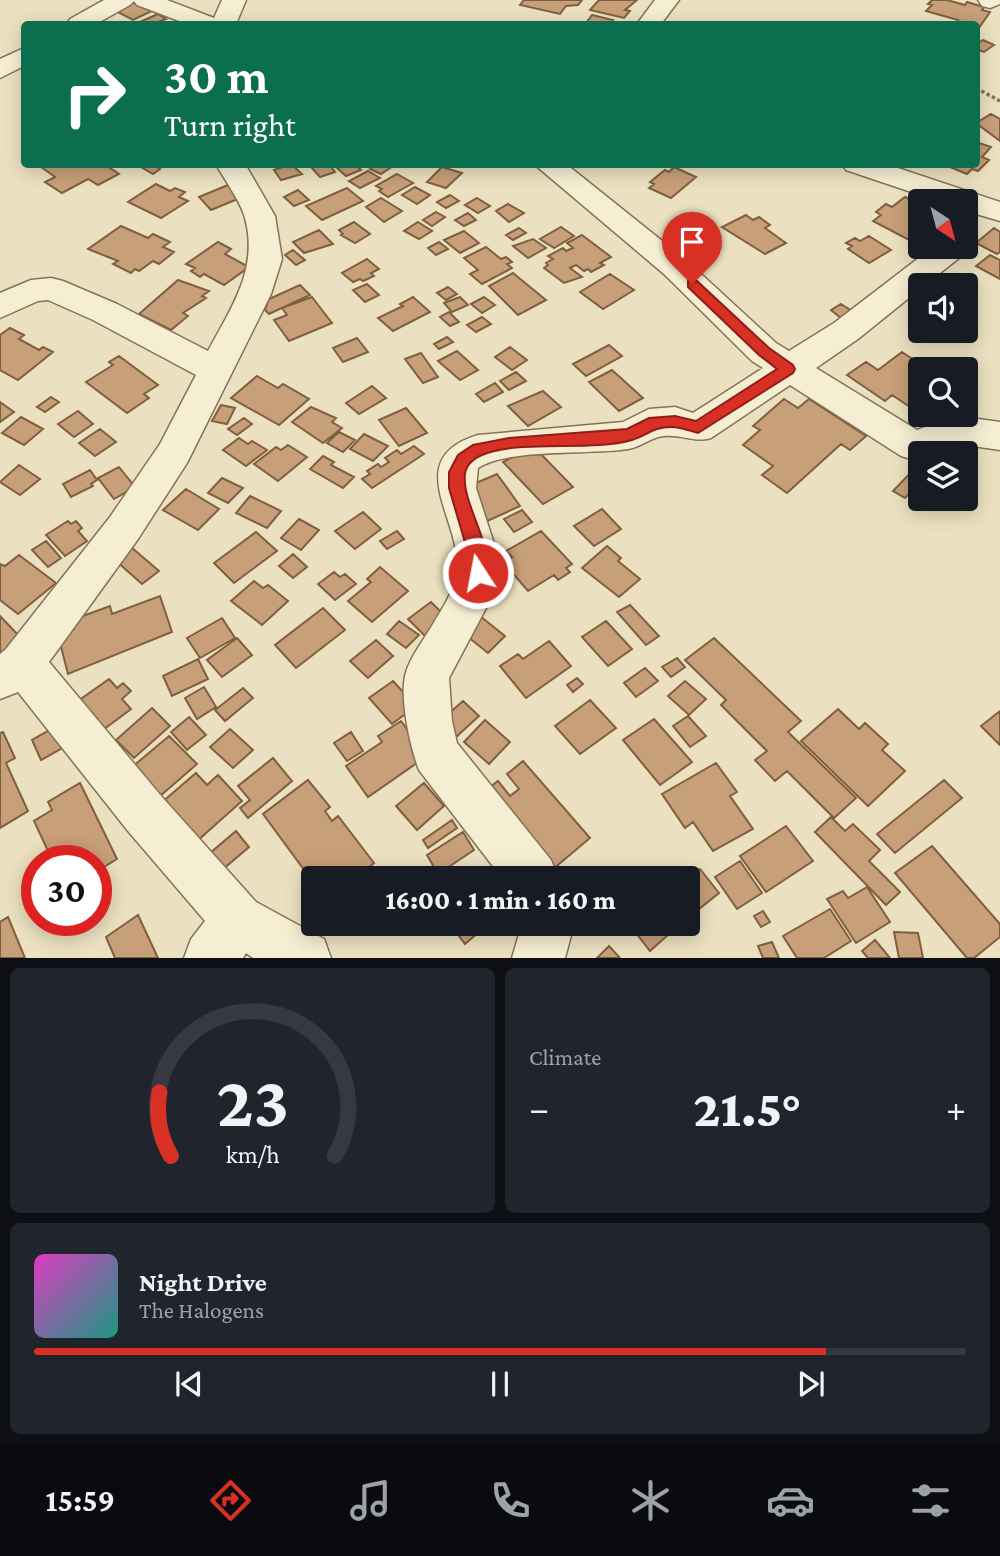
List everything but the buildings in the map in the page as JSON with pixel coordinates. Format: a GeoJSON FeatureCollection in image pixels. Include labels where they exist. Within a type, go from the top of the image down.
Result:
{"type":"FeatureCollection","features":[{"type":"Feature","properties":{"kind":"street"},"geometry":{"type":"LineString","coordinates":[[84,21],[122,0]]}},
{"type":"Feature","properties":{"kind":"street"},"geometry":{"type":"LineString","coordinates":[[145,0],[200,21]]}},
{"type":"Feature","properties":{"kind":"street"},"geometry":{"type":"LineString","coordinates":[[225,21],[234,0]]}},
{"type":"Feature","properties":{"kind":"street"},"geometry":{"type":"LineString","coordinates":[[651,21],[667,0]]}},
{"type":"Feature","properties":{"kind":"street"},"geometry":{"type":"LineString","coordinates":[[0,70],[21,58]]}},
{"type":"Feature","properties":{"kind":"street"},"geometry":{"type":"LineString","coordinates":[[232,168],[260,216],[267,258],[255,294],[174,453],[124,528],[11,671],[145,814],[224,939],[305,957]]}},
{"type":"Feature","properties":{"kind":"street"},"geometry":{"type":"LineString","coordinates":[[553,168],[675,267],[764,352],[914,446],[957,430],[1000,436]]}},
{"type":"Feature","properties":{"kind":"street"},"geometry":{"type":"LineString","coordinates":[[868,168],[997,210]]}},
{"type":"Feature","properties":{"kind":"street"},"geometry":{"type":"LineString","coordinates":[[978,222],[986,214],[997,210]]}},
{"type":"Feature","properties":{"kind":"street"},"geometry":{"type":"LineString","coordinates":[[524,866],[436,754],[429,721],[427,676],[474,593],[478,573],[478,556],[457,488],[457,472],[463,459],[478,449],[509,444],[630,435],[649,423],[675,421],[698,428],[846,331],[938,259]]}},
{"type":"Feature","properties":{"kind":"street"},"geometry":{"type":"LineString","coordinates":[[0,307],[31,291],[51,289],[105,312],[215,370]]}},
{"type":"Feature","properties":{"kind":"street"},"geometry":{"type":"LineString","coordinates":[[538,957],[546,936]]}},
{"type":"Feature","properties":{"kind":"path"},"geometry":{"type":"LineString","coordinates":[[980,90],[1000,101]]}},
{"type":"Feature","properties":{"kind":"route"},"geometry":{"type":"LineString","coordinates":[[478,573],[478,556],[457,488],[457,472],[463,459],[478,449],[509,444],[630,435],[649,423],[675,421],[698,428],[788,369],[764,352],[692,284]]}}]}
